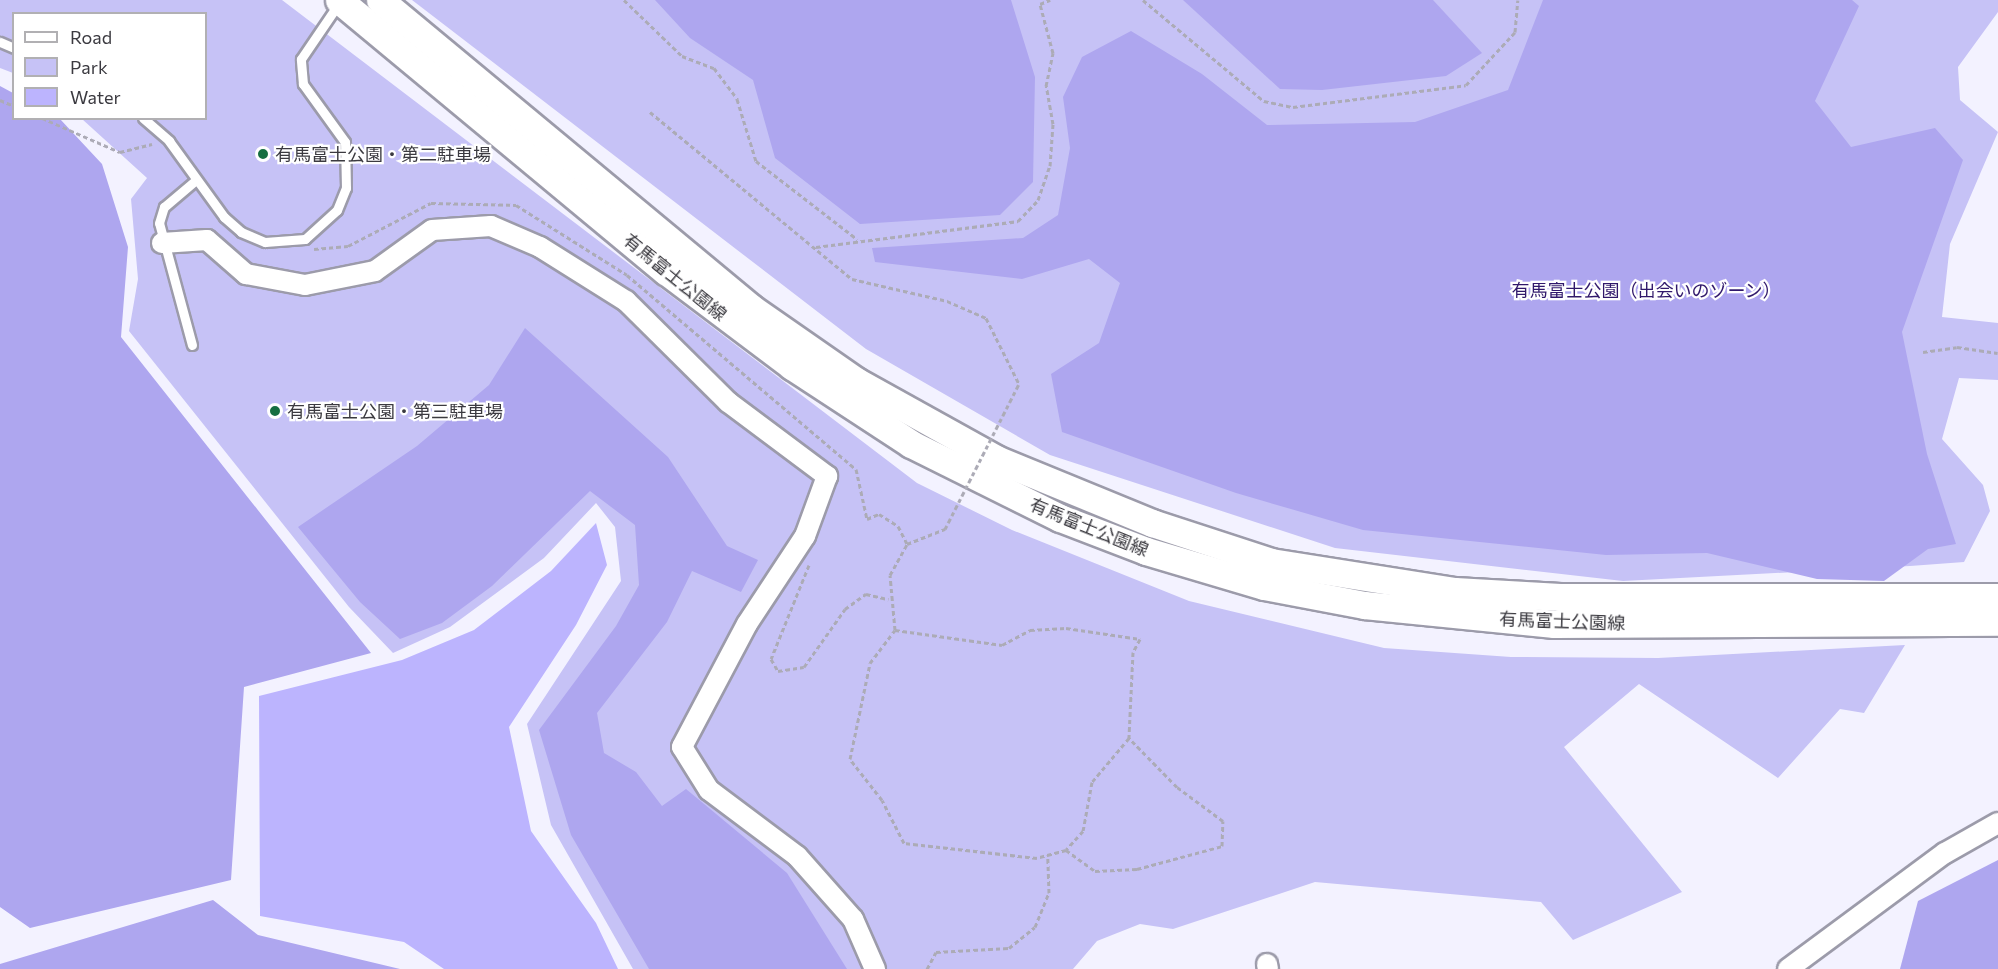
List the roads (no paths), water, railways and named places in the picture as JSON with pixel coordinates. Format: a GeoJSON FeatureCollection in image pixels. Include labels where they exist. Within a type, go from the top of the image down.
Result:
{"type":"FeatureCollection","features":[{"type":"Feature","properties":{"kind":"main road","name":"有馬富士公園線"},"geometry":{"type":"LineString","coordinates":[[339,1],[666,271],[792,366],[911,444],[1060,518],[1146,551],[1264,586],[1353,603],[1554,624],[1998,622]]}},
{"type":"Feature","properties":{"kind":"main road","name":"有馬富士公園線"},"geometry":{"type":"LineString","coordinates":[[384,2],[751,308],[856,381],[996,459],[1142,520],[1271,562],[1455,591],[1560,597],[1998,597]]}},
{"type":"Feature","properties":{"kind":"street"},"geometry":{"type":"LineString","coordinates":[[162,243],[207,240],[246,274],[305,285],[375,271],[432,230],[491,226],[540,248],[626,301],[728,402],[827,476],[805,536],[747,624],[682,747],[709,790],[796,856],[853,919],[875,969]]}},
{"type":"Feature","properties":{"kind":"street"},"geometry":{"type":"LineString","coordinates":[[1788,969],[1945,853],[1998,823]]}},
{"type":"Feature","properties":{"kind":"lane"},"geometry":{"type":"LineString","coordinates":[[145,120],[169,141],[224,217],[265,242],[304,238],[337,210],[349,164],[345,142],[303,84],[301,59],[339,1]]}},
{"type":"Feature","properties":{"kind":"lane"},"geometry":{"type":"LineString","coordinates":[[192,345],[162,243],[159,223],[164,207],[196,180]]}},
{"type":"Feature","properties":{"kind":"water"},"geometry":{"type":"Polygon","coordinates":[[[596,523],[607,565],[576,625],[509,727],[531,831],[596,923],[618,969],[444,969],[404,942],[260,916],[259,696],[402,660],[474,630],[551,571],[596,523]]]}},
{"type":"Feature","properties":{"kind":"place","name":"有馬富士公園・第二駐車場"},"geometry":{"type":"Point","coordinates":[263,154]}},
{"type":"Feature","properties":{"kind":"place","name":"有馬富士公園・第三駐車場"},"geometry":{"type":"Point","coordinates":[275,411]}},
{"type":"Feature","properties":{"kind":"park label","name":"有馬富士公園（出会いのゾーン）"},"geometry":{"type":"Point","coordinates":[1646,290]}}]}
